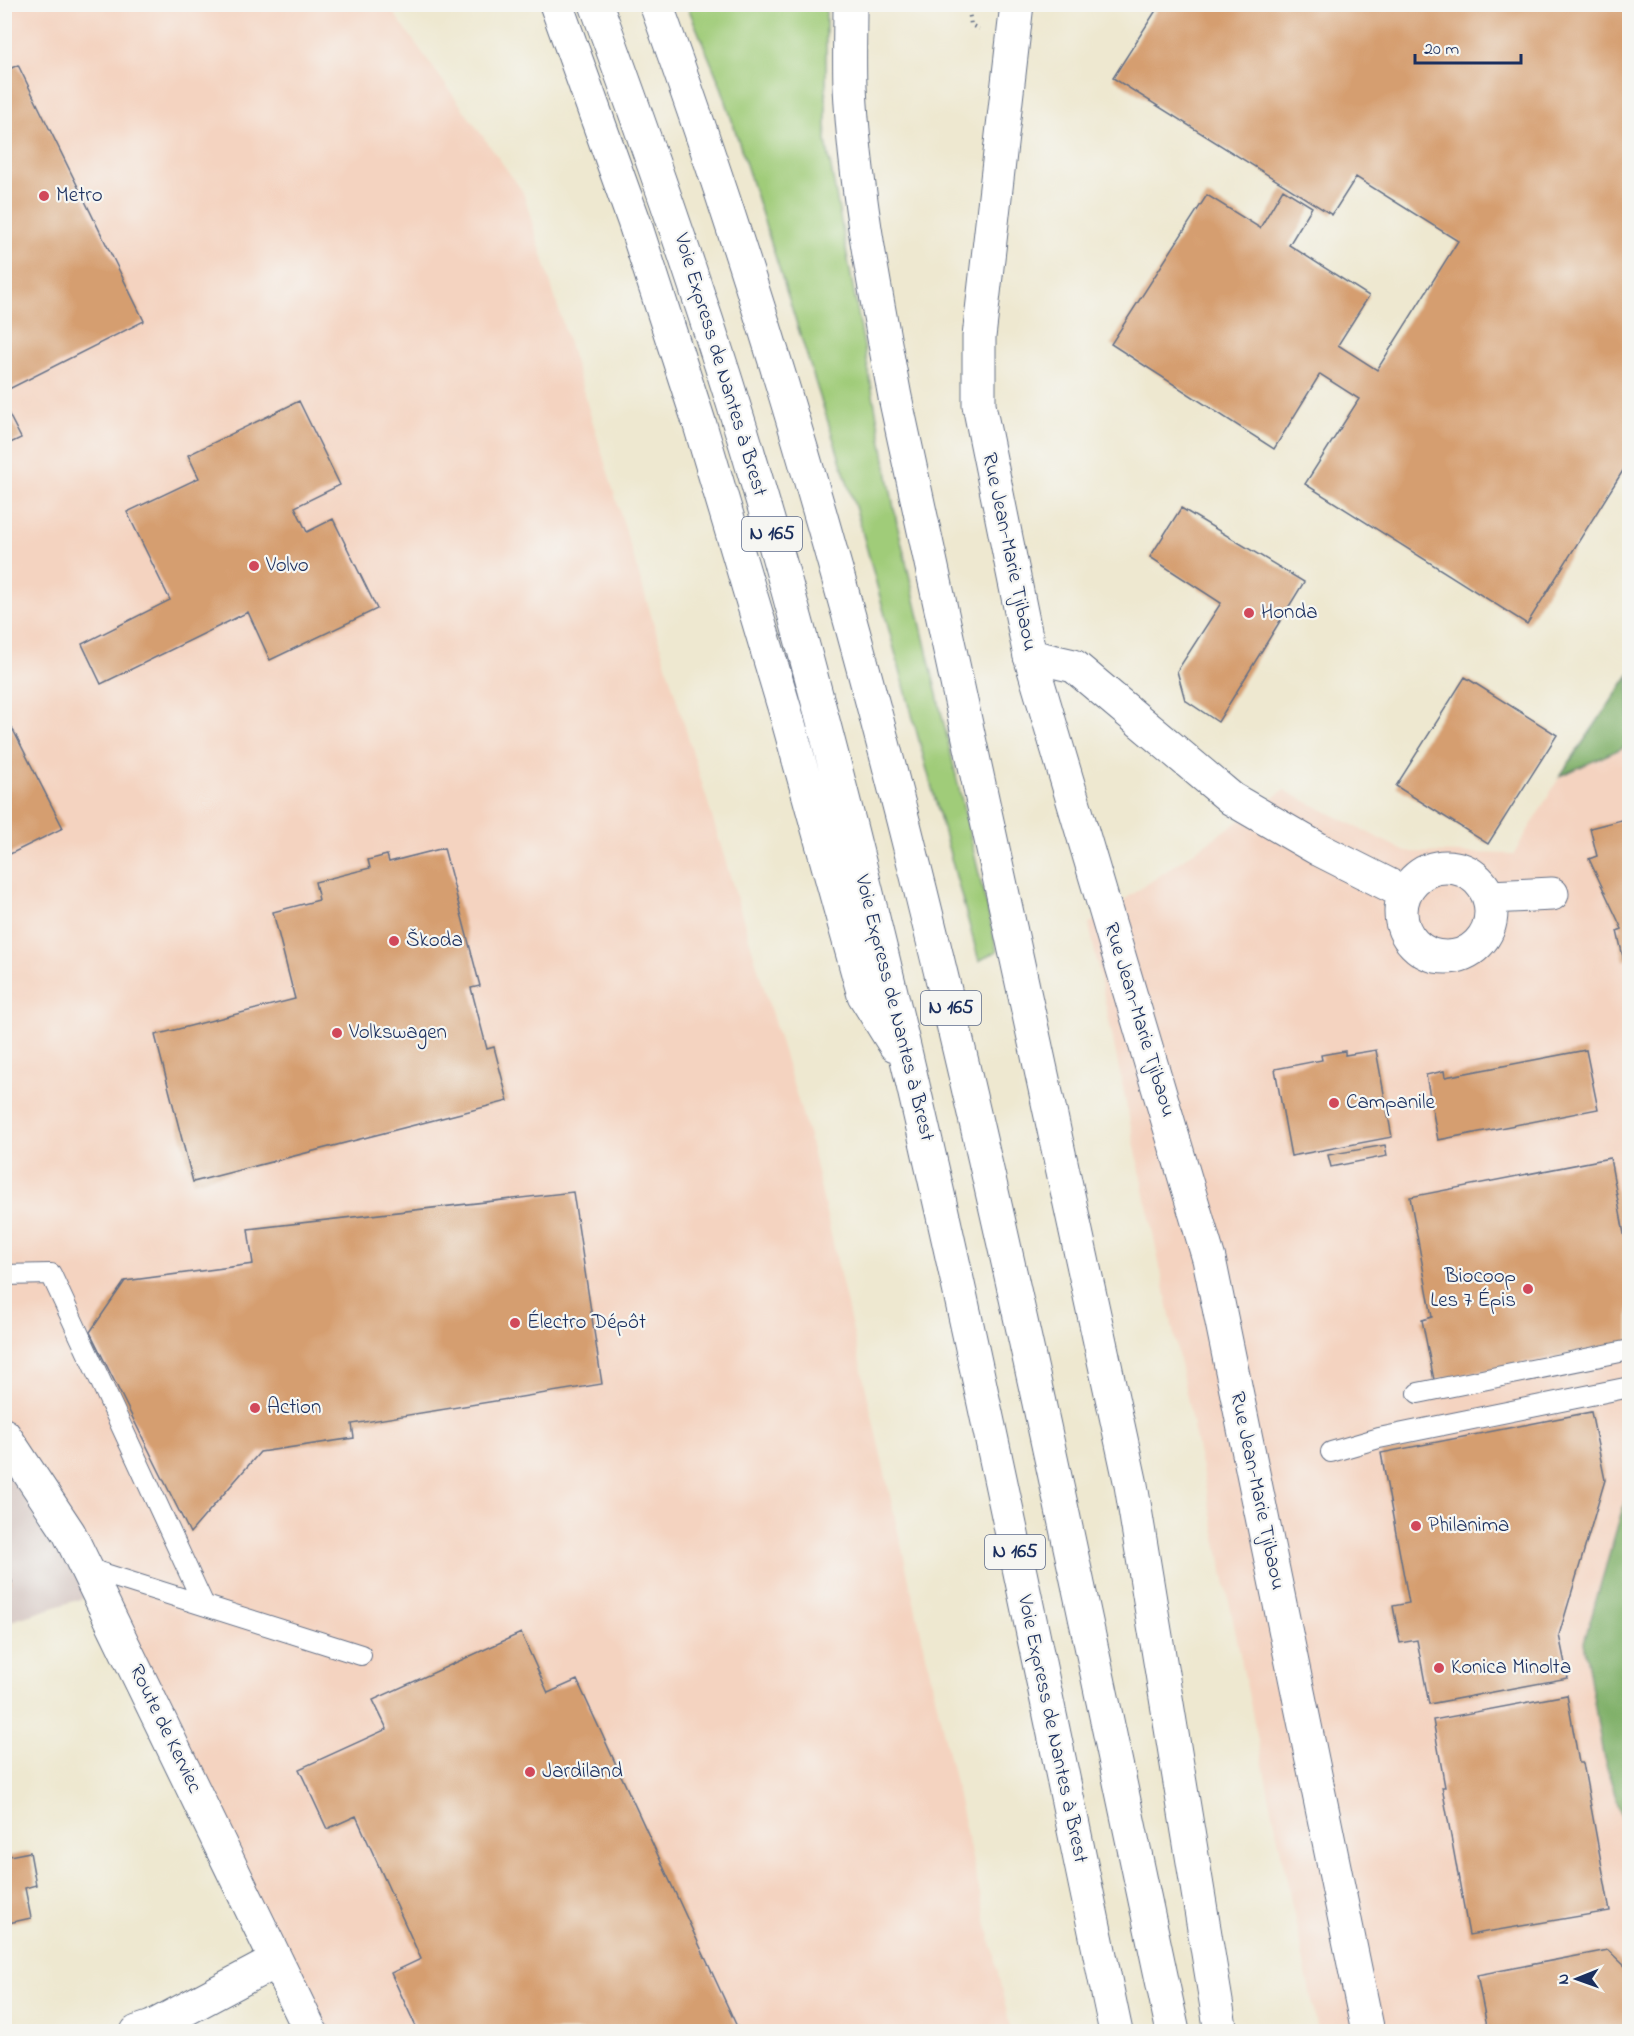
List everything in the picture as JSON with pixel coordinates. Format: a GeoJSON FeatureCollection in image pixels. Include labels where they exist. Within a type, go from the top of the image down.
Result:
{"type":"FeatureCollection","features":[{"type":"Feature","properties":{"kind":"main road","name":"N 165"},"geometry":{"type":"LineString","coordinates":[[556,4],[634,221],[700,425],[789,721],[864,995],[912,1074]]}},
{"type":"Feature","properties":{"kind":"main road","name":"Voie Express de Nantes à Brest"},"geometry":{"type":"LineString","coordinates":[[596,4],[672,213],[772,533],[837,777],[912,1074],[1116,2031]]}},
{"type":"Feature","properties":{"kind":"main road","name":"N 165"},"geometry":{"type":"LineString","coordinates":[[656,4],[692,104],[774,360],[890,762],[949,998],[1018,1302],[1173,2031]]}},
{"type":"Feature","properties":{"kind":"main road"},"geometry":{"type":"LineString","coordinates":[[850,4],[850,88],[860,185],[876,295],[895,397],[1131,1485],[1221,2031]]}},
{"type":"Feature","properties":{"kind":"main road","name":"Rue Jean-Marie Tjibaou"},"geometry":{"type":"LineString","coordinates":[[1017,4],[979,337],[979,405],[1030,656],[1209,1259],[1368,2031]]}},
{"type":"Feature","properties":{"kind":"main road"},"geometry":{"type":"LineString","coordinates":[[1030,656],[1074,666],[1232,799],[1320,850],[1405,893]]}},
{"type":"Feature","properties":{"kind":"main road"},"geometry":{"type":"LineString","coordinates":[[1441,867],[1456,868],[1471,874],[1482,884],[1490,897],[1492,913],[1490,928],[1472,951],[1458,957],[1443,958],[1416,947],[1407,936],[1402,922],[1405,893],[1414,880],[1426,872],[1441,867]]}},
{"type":"Feature","properties":{"kind":"main road"},"geometry":{"type":"LineString","coordinates":[[1490,897],[1552,894]]}},
{"type":"Feature","properties":{"kind":"main road","name":"Route de Kerviec"},"geometry":{"type":"LineString","coordinates":[[5,1440],[69,1533],[311,2031]]}},
{"type":"Feature","properties":{"kind":"main road"},"geometry":{"type":"LineString","coordinates":[[137,2031],[152,2027],[276,1960]]}},
{"type":"Feature","properties":{"kind":"lane"},"geometry":{"type":"LineString","coordinates":[[4,1275],[51,1274],[204,1605]]}},
{"type":"Feature","properties":{"kind":"lane"},"geometry":{"type":"LineString","coordinates":[[1418,1393],[1629,1350]]}},
{"type":"Feature","properties":{"kind":"lane"},"geometry":{"type":"LineString","coordinates":[[1331,1452],[1379,1438],[1629,1387]]}},
{"type":"Feature","properties":{"kind":"lane"},"geometry":{"type":"LineString","coordinates":[[86,1568],[361,1655]]}},
{"type":"Feature","properties":{"kind":"shaded area"},"geometry":{"type":"Polygon","coordinates":[[[4,5],[388,5],[523,192],[809,1137],[1011,2031],[311,2031],[4,1435],[4,5]]]}},
{"type":"Feature","properties":{"kind":"shaded area"},"geometry":{"type":"Polygon","coordinates":[[[1629,745],[1629,1486],[1584,1642],[1603,1755],[1629,1841],[1629,2031],[1318,2031],[1089,924],[1284,790],[1406,852],[1514,854],[1560,776],[1629,745]]]}},
{"type":"Feature","properties":{"kind":"shaded area"},"geometry":{"type":"Polygon","coordinates":[[[4,1435],[99,1593],[5,1623],[4,1623],[4,1435]]]}},
{"type":"Feature","properties":{"kind":"green space"},"geometry":{"type":"Polygon","coordinates":[[[687,5],[826,5],[826,141],[896,519],[997,951],[979,961],[858,516],[722,89],[687,5]]]}},
{"type":"Feature","properties":{"kind":"green space"},"geometry":{"type":"Polygon","coordinates":[[[1629,675],[1629,745],[1560,776],[1629,675]]]}},
{"type":"Feature","properties":{"kind":"green space"},"geometry":{"type":"Polygon","coordinates":[[[1629,1486],[1629,1841],[1603,1755],[1584,1642],[1629,1486]]]}},
{"type":"Feature","properties":{"kind":"building"},"geometry":{"type":"Polygon","coordinates":[[[1160,4],[1629,4],[1629,461],[1527,624],[1305,484],[1359,399],[1320,374],[1274,449],[1111,344],[1207,195],[1260,228],[1283,189],[1312,207],[1289,245],[1369,296],[1338,345],[1377,370],[1458,241],[1356,177],[1332,215],[1113,78],[1160,4]]]}},
{"type":"Feature","properties":{"kind":"building","name":"Metro"},"geometry":{"type":"Polygon","coordinates":[[[18,65],[144,321],[5,391],[5,71],[18,65]]]}},
{"type":"Feature","properties":{"kind":"building","name":"Volvo"},"geometry":{"type":"Polygon","coordinates":[[[299,401],[340,485],[295,507],[307,532],[333,519],[377,609],[270,660],[248,612],[101,684],[82,644],[170,600],[127,512],[199,478],[188,455],[299,401]]]}},
{"type":"Feature","properties":{"kind":"building"},"geometry":{"type":"Polygon","coordinates":[[[4,405],[21,438],[4,446],[4,405]]]}},
{"type":"Feature","properties":{"kind":"building","name":"Honda"},"geometry":{"type":"Polygon","coordinates":[[[1181,508],[1304,582],[1218,722],[1185,700],[1177,671],[1221,603],[1150,557],[1181,508]]]}},
{"type":"Feature","properties":{"kind":"building"},"geometry":{"type":"Polygon","coordinates":[[[1465,677],[1557,735],[1488,844],[1396,786],[1465,677]]]}},
{"type":"Feature","properties":{"kind":"building"},"geometry":{"type":"Polygon","coordinates":[[[4,712],[63,828],[4,857],[4,712]]]}},
{"type":"Feature","properties":{"kind":"building"},"geometry":{"type":"Polygon","coordinates":[[[1629,818],[1629,959],[1624,961],[1617,931],[1622,929],[1589,859],[1597,856],[1590,828],[1629,818]]]}},
{"type":"Feature","properties":{"kind":"building"},"geometry":{"type":"Polygon","coordinates":[[[444,848],[480,986],[471,988],[487,1049],[494,1047],[508,1101],[193,1182],[155,1035],[295,999],[273,912],[319,900],[315,882],[370,868],[368,860],[387,855],[389,862],[444,848]]]}},
{"type":"Feature","properties":{"kind":"building","name":"Campanile"},"geometry":{"type":"Polygon","coordinates":[[[1376,1050],[1392,1137],[1291,1156],[1275,1069],[1322,1060],[1321,1055],[1345,1051],[1345,1055],[1376,1050]]]}},
{"type":"Feature","properties":{"kind":"building"},"geometry":{"type":"Polygon","coordinates":[[[1586,1050],[1598,1109],[1438,1140],[1426,1075],[1444,1071],[1445,1077],[1586,1050]]]}},
{"type":"Feature","properties":{"kind":"building"},"geometry":{"type":"Polygon","coordinates":[[[1385,1145],[1387,1156],[1331,1167],[1328,1155],[1385,1145]]]}},
{"type":"Feature","properties":{"kind":"building","name":"Biocoop Les 7 Épis"},"geometry":{"type":"Polygon","coordinates":[[[1610,1158],[1629,1261],[1629,1343],[1434,1380],[1422,1320],[1432,1317],[1410,1197],[1610,1158]]]}},
{"type":"Feature","properties":{"kind":"building"},"geometry":{"type":"Polygon","coordinates":[[[573,1192],[602,1384],[352,1424],[354,1438],[260,1452],[190,1533],[90,1332],[125,1281],[253,1264],[248,1229],[573,1192]]]}},
{"type":"Feature","properties":{"kind":"building"},"geometry":{"type":"Polygon","coordinates":[[[1591,1412],[1605,1480],[1559,1635],[1568,1678],[1429,1704],[1417,1640],[1400,1643],[1393,1606],[1409,1603],[1381,1453],[1591,1412]]]}},
{"type":"Feature","properties":{"kind":"building"},"geometry":{"type":"Polygon","coordinates":[[[4,1561],[12,1582],[4,1585],[4,1561]]]}},
{"type":"Feature","properties":{"kind":"building"},"geometry":{"type":"Polygon","coordinates":[[[521,1633],[548,1693],[577,1680],[739,2031],[418,2031],[391,1973],[421,1959],[356,1816],[327,1829],[299,1769],[387,1729],[373,1700],[521,1633]]]}},
{"type":"Feature","properties":{"kind":"building"},"geometry":{"type":"Polygon","coordinates":[[[1567,1695],[1579,1763],[1583,1763],[1610,1911],[1469,1935],[1442,1787],[1445,1787],[1433,1720],[1567,1695]]]}},
{"type":"Feature","properties":{"kind":"building"},"geometry":{"type":"Polygon","coordinates":[[[30,1852],[36,1885],[25,1888],[31,1918],[4,1924],[4,1857],[30,1852]]]}},
{"type":"Feature","properties":{"kind":"building"},"geometry":{"type":"Polygon","coordinates":[[[1608,1950],[1629,1970],[1629,2031],[1488,2031],[1477,1975],[1608,1950]]]}},
{"type":"Feature","properties":{"kind":"place","name":"Metro"},"geometry":{"type":"Point","coordinates":[44,196]}},
{"type":"Feature","properties":{"kind":"place","name":"Volvo"},"geometry":{"type":"Point","coordinates":[254,566]}},
{"type":"Feature","properties":{"kind":"place","name":"Honda"},"geometry":{"type":"Point","coordinates":[1249,613]}},
{"type":"Feature","properties":{"kind":"place","name":"Škoda"},"geometry":{"type":"Point","coordinates":[394,941]}},
{"type":"Feature","properties":{"kind":"place","name":"Volkswagen"},"geometry":{"type":"Point","coordinates":[337,1033]}},
{"type":"Feature","properties":{"kind":"place","name":"Campanile"},"geometry":{"type":"Point","coordinates":[1334,1103]}},
{"type":"Feature","properties":{"kind":"place","name":"Biocoop Les 7 Épis"},"geometry":{"type":"Point","coordinates":[1528,1289]}},
{"type":"Feature","properties":{"kind":"place","name":"Électro Dépôt"},"geometry":{"type":"Point","coordinates":[515,1323]}},
{"type":"Feature","properties":{"kind":"place","name":"Action"},"geometry":{"type":"Point","coordinates":[255,1408]}},
{"type":"Feature","properties":{"kind":"place","name":"Philanima"},"geometry":{"type":"Point","coordinates":[1416,1526]}},
{"type":"Feature","properties":{"kind":"place","name":"Konica Minolta"},"geometry":{"type":"Point","coordinates":[1439,1668]}},
{"type":"Feature","properties":{"kind":"place","name":"Jardiland"},"geometry":{"type":"Point","coordinates":[530,1772]}}]}
